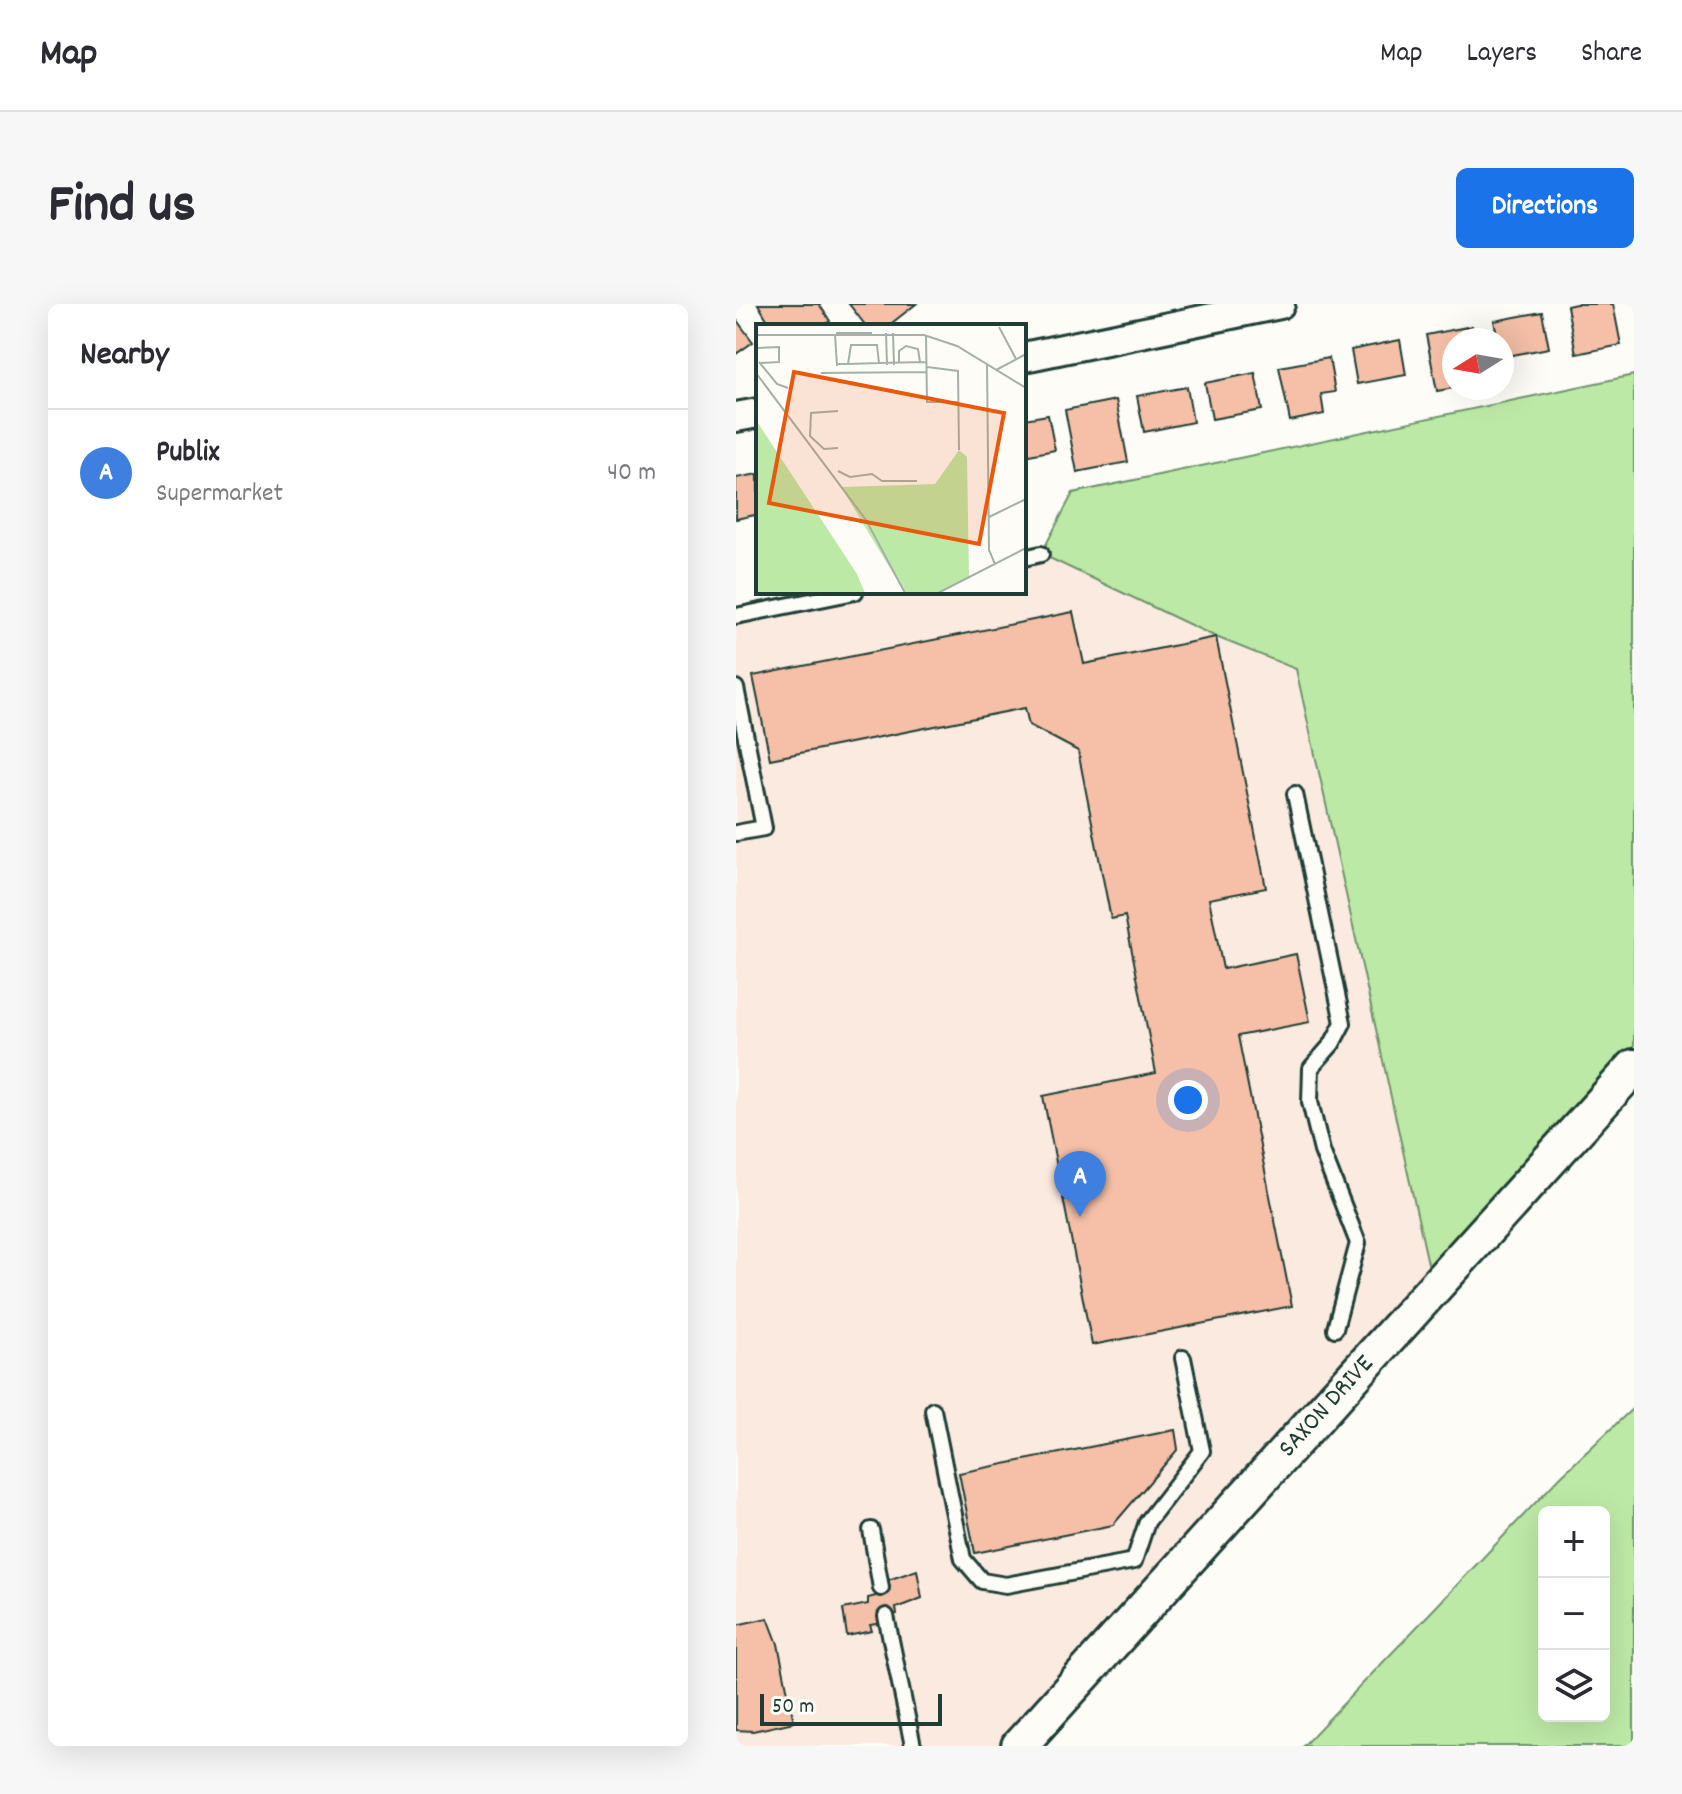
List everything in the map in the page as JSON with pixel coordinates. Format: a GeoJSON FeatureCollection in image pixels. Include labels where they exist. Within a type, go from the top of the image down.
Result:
{"type":"FeatureCollection","features":[{"type":"Feature","properties":{"kind":"street"},"geometry":{"type":"LineString","coordinates":[[1026,357],[1280,304]]}},
{"type":"Feature","properties":{"kind":"street"},"geometry":{"type":"LineString","coordinates":[[736,417],[756,413]]}},
{"type":"Feature","properties":{"kind":"street","name":"SAXON DRIVE"},"geometry":{"type":"LineString","coordinates":[[1019,1746],[1634,1067]]}},
{"type":"Feature","properties":{"kind":"lane"},"geometry":{"type":"LineString","coordinates":[[1026,558],[1041,554]]}},
{"type":"Feature","properties":{"kind":"lane"},"geometry":{"type":"LineString","coordinates":[[736,616],[845,594]]}},
{"type":"Feature","properties":{"kind":"lane"},"geometry":{"type":"LineString","coordinates":[[736,692],[764,828],[736,833]]}},
{"type":"Feature","properties":{"kind":"lane"},"geometry":{"type":"LineString","coordinates":[[1295,794],[1343,1023],[1332,1044],[1311,1068],[1310,1102],[1322,1151],[1358,1243],[1335,1329]]}},
{"type":"Feature","properties":{"kind":"lane"},"geometry":{"type":"LineString","coordinates":[[933,1410],[963,1559],[982,1581],[1006,1585],[1134,1561],[1147,1522],[1202,1451],[1183,1358]]}},
{"type":"Feature","properties":{"kind":"lane"},"geometry":{"type":"LineString","coordinates":[[871,1530],[881,1588]]}},
{"type":"Feature","properties":{"kind":"lane"},"geometry":{"type":"LineString","coordinates":[[886,1616],[913,1746]]}},
{"type":"Feature","properties":{"kind":"shaded area"},"geometry":{"type":"Polygon","coordinates":[[[1041,554],[1296,669],[1433,1286],[1019,1746],[736,1746],[736,616],[845,594],[1026,594],[1026,558],[1041,554]]]}},
{"type":"Feature","properties":{"kind":"green space"},"geometry":{"type":"Polygon","coordinates":[[[1634,375],[1634,1067],[1433,1286],[1296,669],[1216,637],[1041,554],[1073,493],[1634,375]]]}},
{"type":"Feature","properties":{"kind":"green space"},"geometry":{"type":"Polygon","coordinates":[[[1634,1407],[1634,1746],[1303,1746],[1561,1476],[1634,1407]]]}},
{"type":"Feature","properties":{"kind":"building"},"geometry":{"type":"Polygon","coordinates":[[[758,304],[819,304],[830,321],[825,324],[770,324],[758,304]]]}},
{"type":"Feature","properties":{"kind":"building"},"geometry":{"type":"Polygon","coordinates":[[[849,304],[916,304],[891,324],[864,324],[849,304]]]}},
{"type":"Feature","properties":{"kind":"building"},"geometry":{"type":"Polygon","coordinates":[[[1613,304],[1621,345],[1576,354],[1567,306],[1613,304]]]}},
{"type":"Feature","properties":{"kind":"building"},"geometry":{"type":"Polygon","coordinates":[[[1542,312],[1549,348],[1514,355],[1514,328],[1495,328],[1494,321],[1542,312]]]}},
{"type":"Feature","properties":{"kind":"building"},"geometry":{"type":"Polygon","coordinates":[[[736,319],[753,342],[736,354],[736,319]]]}},
{"type":"Feature","properties":{"kind":"building"},"geometry":{"type":"Polygon","coordinates":[[[1442,332],[1442,390],[1437,391],[1426,335],[1442,332]]]}},
{"type":"Feature","properties":{"kind":"building"},"geometry":{"type":"Polygon","coordinates":[[[1400,340],[1406,375],[1357,384],[1351,350],[1400,340]]]}},
{"type":"Feature","properties":{"kind":"building"},"geometry":{"type":"Polygon","coordinates":[[[1329,358],[1335,392],[1321,394],[1324,414],[1290,421],[1279,367],[1329,358]]]}},
{"type":"Feature","properties":{"kind":"building"},"geometry":{"type":"Polygon","coordinates":[[[1255,373],[1262,410],[1212,419],[1205,383],[1255,373]]]}},
{"type":"Feature","properties":{"kind":"building"},"geometry":{"type":"Polygon","coordinates":[[[1187,387],[1193,422],[1144,432],[1137,396],[1187,387]]]}},
{"type":"Feature","properties":{"kind":"building"},"geometry":{"type":"Polygon","coordinates":[[[1116,400],[1128,462],[1077,472],[1065,410],[1116,400]]]}},
{"type":"Feature","properties":{"kind":"building"},"geometry":{"type":"Polygon","coordinates":[[[1048,415],[1055,450],[1026,456],[1026,419],[1048,415]]]}},
{"type":"Feature","properties":{"kind":"building"},"geometry":{"type":"Polygon","coordinates":[[[756,474],[756,519],[755,515],[736,519],[736,478],[756,474]]]}},
{"type":"Feature","properties":{"kind":"building"},"geometry":{"type":"Polygon","coordinates":[[[1073,612],[1084,664],[1216,637],[1266,888],[1209,899],[1223,969],[1296,954],[1310,1022],[1238,1036],[1292,1306],[1092,1345],[1043,1096],[1156,1073],[1125,916],[1111,919],[1078,751],[1029,725],[1025,708],[770,759],[753,676],[1073,612]]]}},
{"type":"Feature","properties":{"kind":"building"},"geometry":{"type":"Polygon","coordinates":[[[1175,1430],[1178,1449],[1113,1525],[975,1553],[959,1473],[1175,1430]]]}},
{"type":"Feature","properties":{"kind":"building"},"geometry":{"type":"Polygon","coordinates":[[[917,1570],[922,1598],[896,1608],[897,1614],[883,1616],[884,1623],[870,1625],[872,1631],[847,1636],[843,1609],[868,1604],[868,1598],[880,1595],[879,1589],[890,1587],[888,1580],[917,1570]]]}},
{"type":"Feature","properties":{"kind":"building"},"geometry":{"type":"Polygon","coordinates":[[[768,1618],[778,1644],[794,1722],[753,1731],[736,1730],[736,1625],[768,1618]]]}},
{"type":"Feature","properties":{"kind":"place","name":"Publix"},"geometry":{"type":"Point","coordinates":[1080,1217]}}]}
